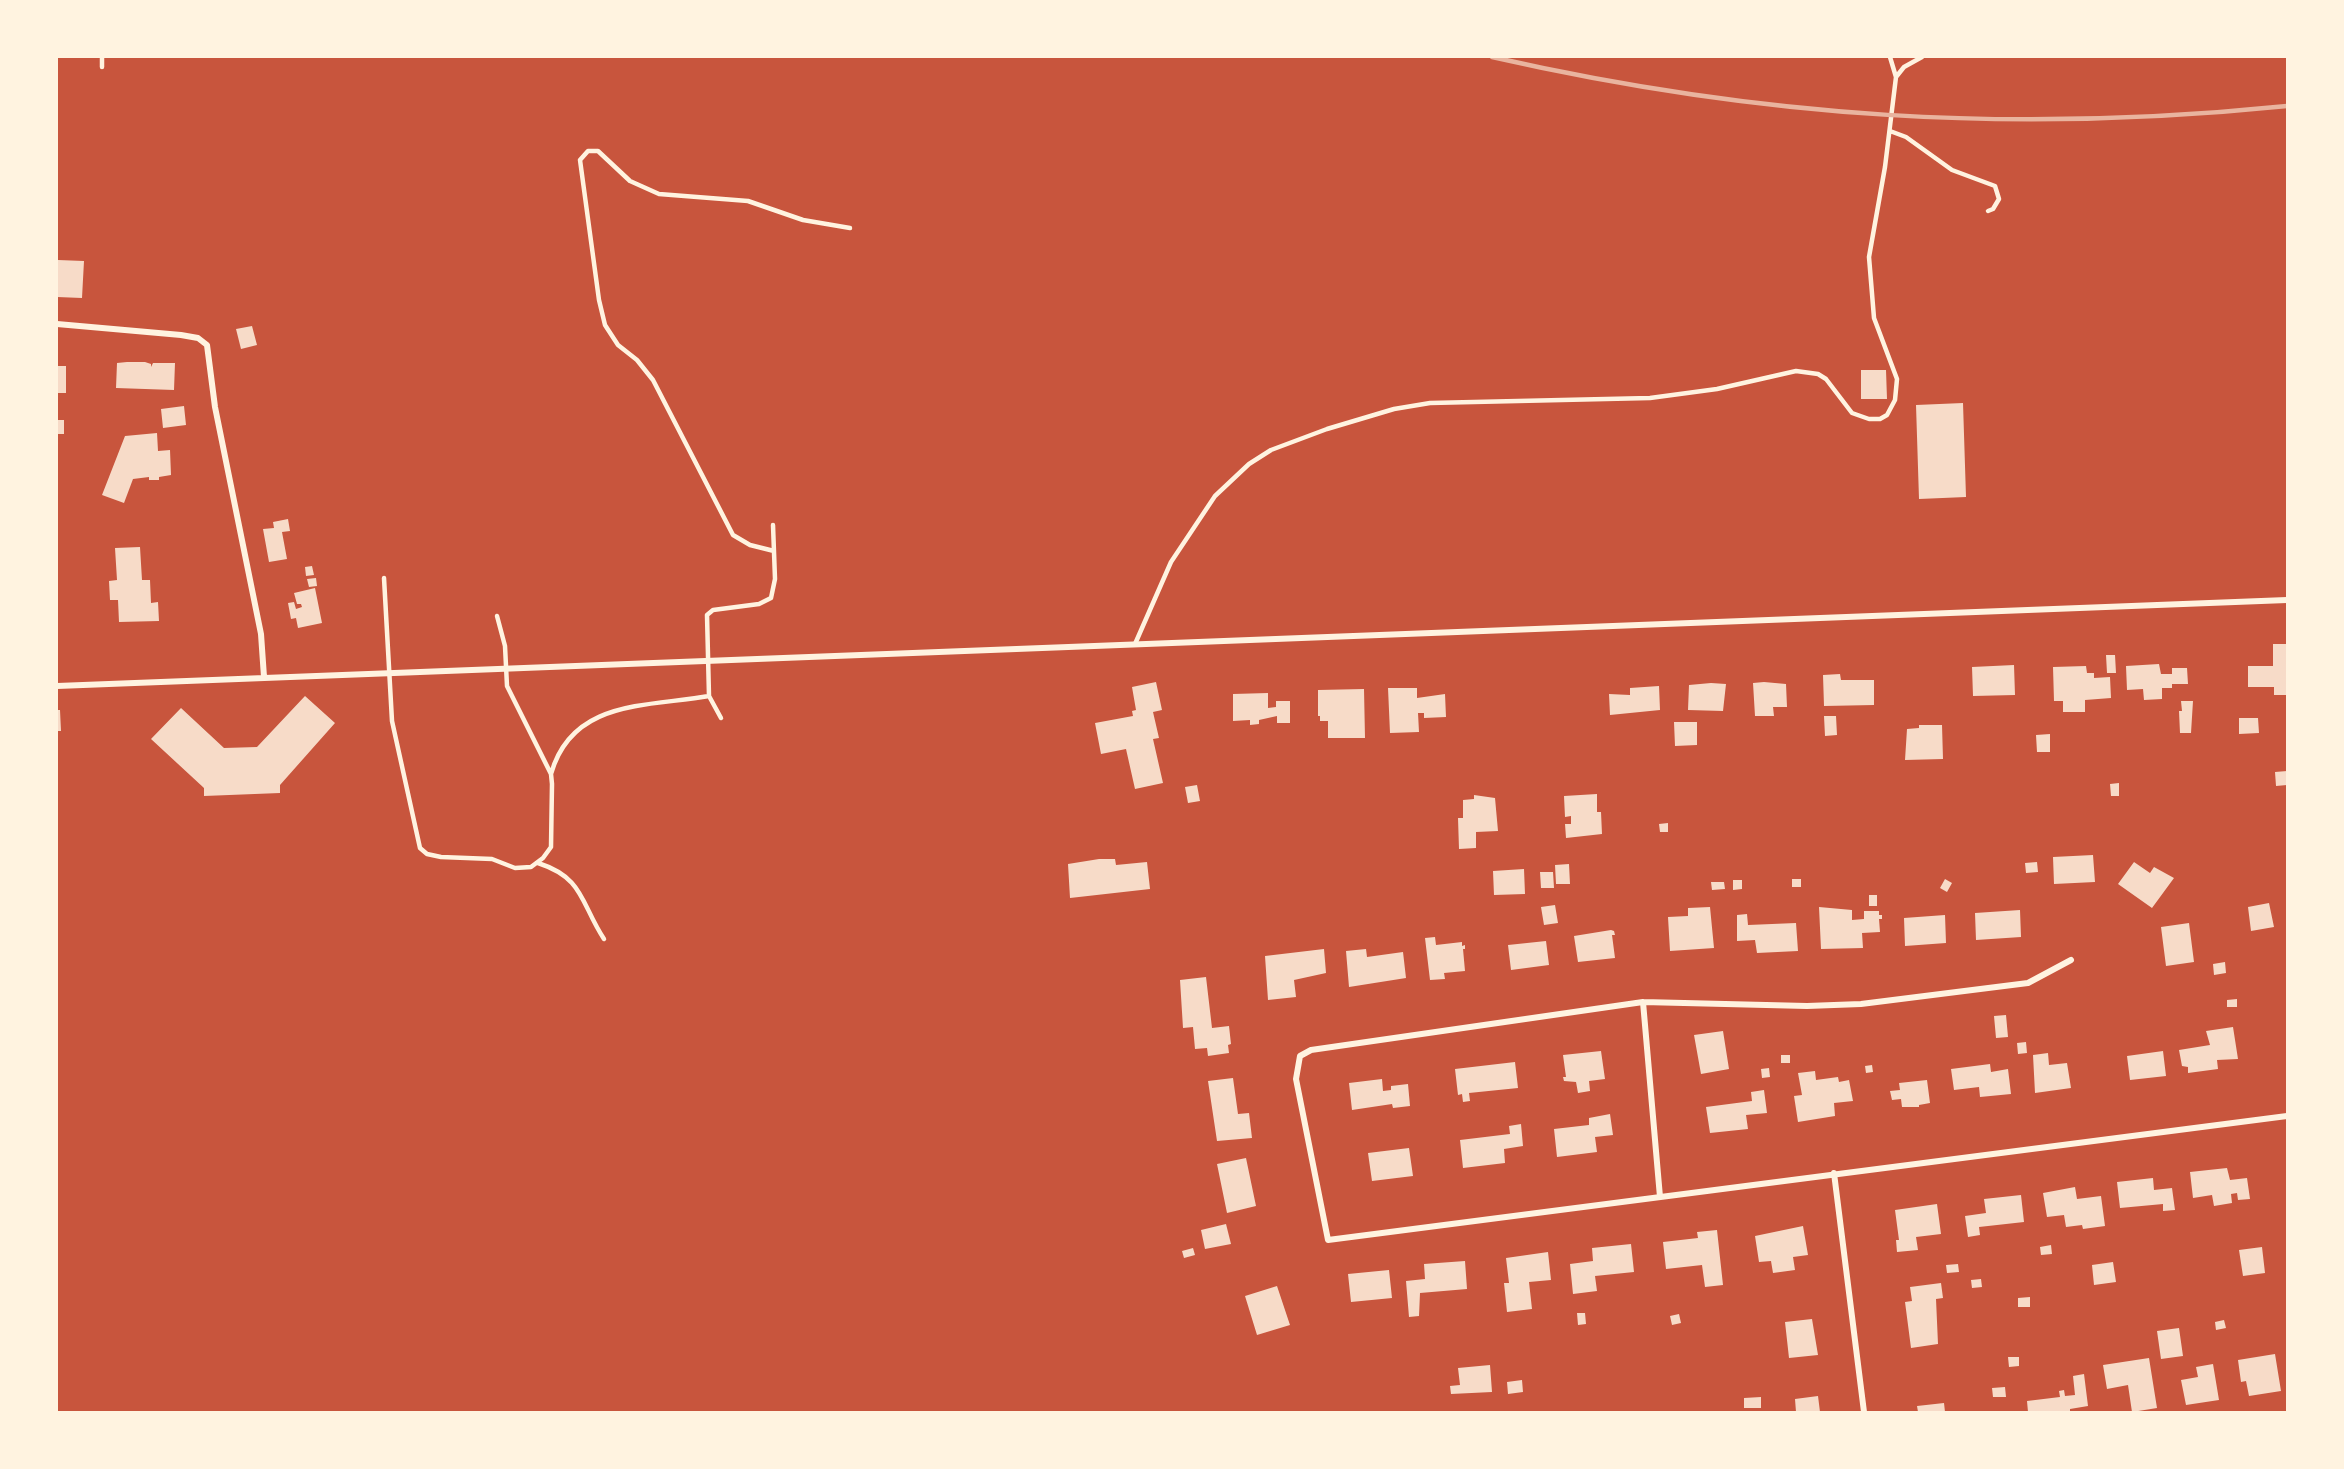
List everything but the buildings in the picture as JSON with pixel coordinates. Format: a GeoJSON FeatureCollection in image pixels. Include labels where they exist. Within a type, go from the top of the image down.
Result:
{"type":"FeatureCollection","features":[{"type":"Feature","properties":{"kind":"street"},"geometry":{"type":"LineString","coordinates":[[57,324],[181,335],[198,338],[207,345],[215,407],[259,626],[264,677]]}},
{"type":"Feature","properties":{"kind":"street"},"geometry":{"type":"LineString","coordinates":[[57,686],[2287,600]]}},
{"type":"Feature","properties":{"kind":"street"},"geometry":{"type":"LineString","coordinates":[[2071,960],[2028,983],[1861,1004],[1807,1006],[1643,1002],[1325,1046],[1300,1056],[1296,1079],[1328,1240],[2287,1116]]}},
{"type":"Feature","properties":{"kind":"street"},"geometry":{"type":"LineString","coordinates":[[1643,1002],[1660,1197]]}},
{"type":"Feature","properties":{"kind":"street"},"geometry":{"type":"LineString","coordinates":[[1834,1173],[1864,1412]]}},
{"type":"Feature","properties":{"kind":"lane"},"geometry":{"type":"LineString","coordinates":[[102,57],[102,67]]}},
{"type":"Feature","properties":{"kind":"lane"},"geometry":{"type":"LineString","coordinates":[[1135,644],[1171,562],[1215,496],[1249,464],[1271,450],[1328,429],[1381,413],[1430,403],[1650,398],[1717,389],[1782,372],[1796,371],[1818,374],[1826,380],[1852,413],[1880,419],[1887,416],[1895,400],[1897,380],[1875,318],[1869,257],[1890,131],[1896,76],[1890,57]]}},
{"type":"Feature","properties":{"kind":"lane"},"geometry":{"type":"LineString","coordinates":[[1896,76],[1904,67],[1922,57]]}},
{"type":"Feature","properties":{"kind":"lane"},"geometry":{"type":"LineString","coordinates":[[1890,131],[1906,137],[1952,170],[1995,186],[1999,199],[1993,209],[1988,211]]}},
{"type":"Feature","properties":{"kind":"lane"},"geometry":{"type":"LineString","coordinates":[[774,551],[750,545],[734,535],[652,380],[637,360],[610,336],[601,313],[580,174],[582,156],[588,151],[598,151],[636,185],[659,194],[748,201],[802,220],[850,228]]}},
{"type":"Feature","properties":{"kind":"lane"},"geometry":{"type":"LineString","coordinates":[[721,718],[709,696],[707,615],[713,610],[759,604],[771,598],[775,579],[773,525]]}},
{"type":"Feature","properties":{"kind":"lane"},"geometry":{"type":"LineString","coordinates":[[384,578],[387,673],[392,722],[420,848],[427,854],[441,857],[496,860],[515,868],[538,863],[560,871],[570,880],[604,939]]}},
{"type":"Feature","properties":{"kind":"lane"},"geometry":{"type":"LineString","coordinates":[[497,616],[505,646],[507,686],[550,774],[553,820],[551,847],[538,863]]}},
{"type":"Feature","properties":{"kind":"lane"},"geometry":{"type":"LineString","coordinates":[[550,774],[568,741],[580,728],[599,716],[643,704],[709,696]]}},
{"type":"Feature","properties":{"kind":"railway"},"geometry":{"type":"LineString","coordinates":[[1492,57],[1592,78],[1691,94],[1790,107],[1888,115],[1986,119],[2085,119],[2287,106]]}}]}
